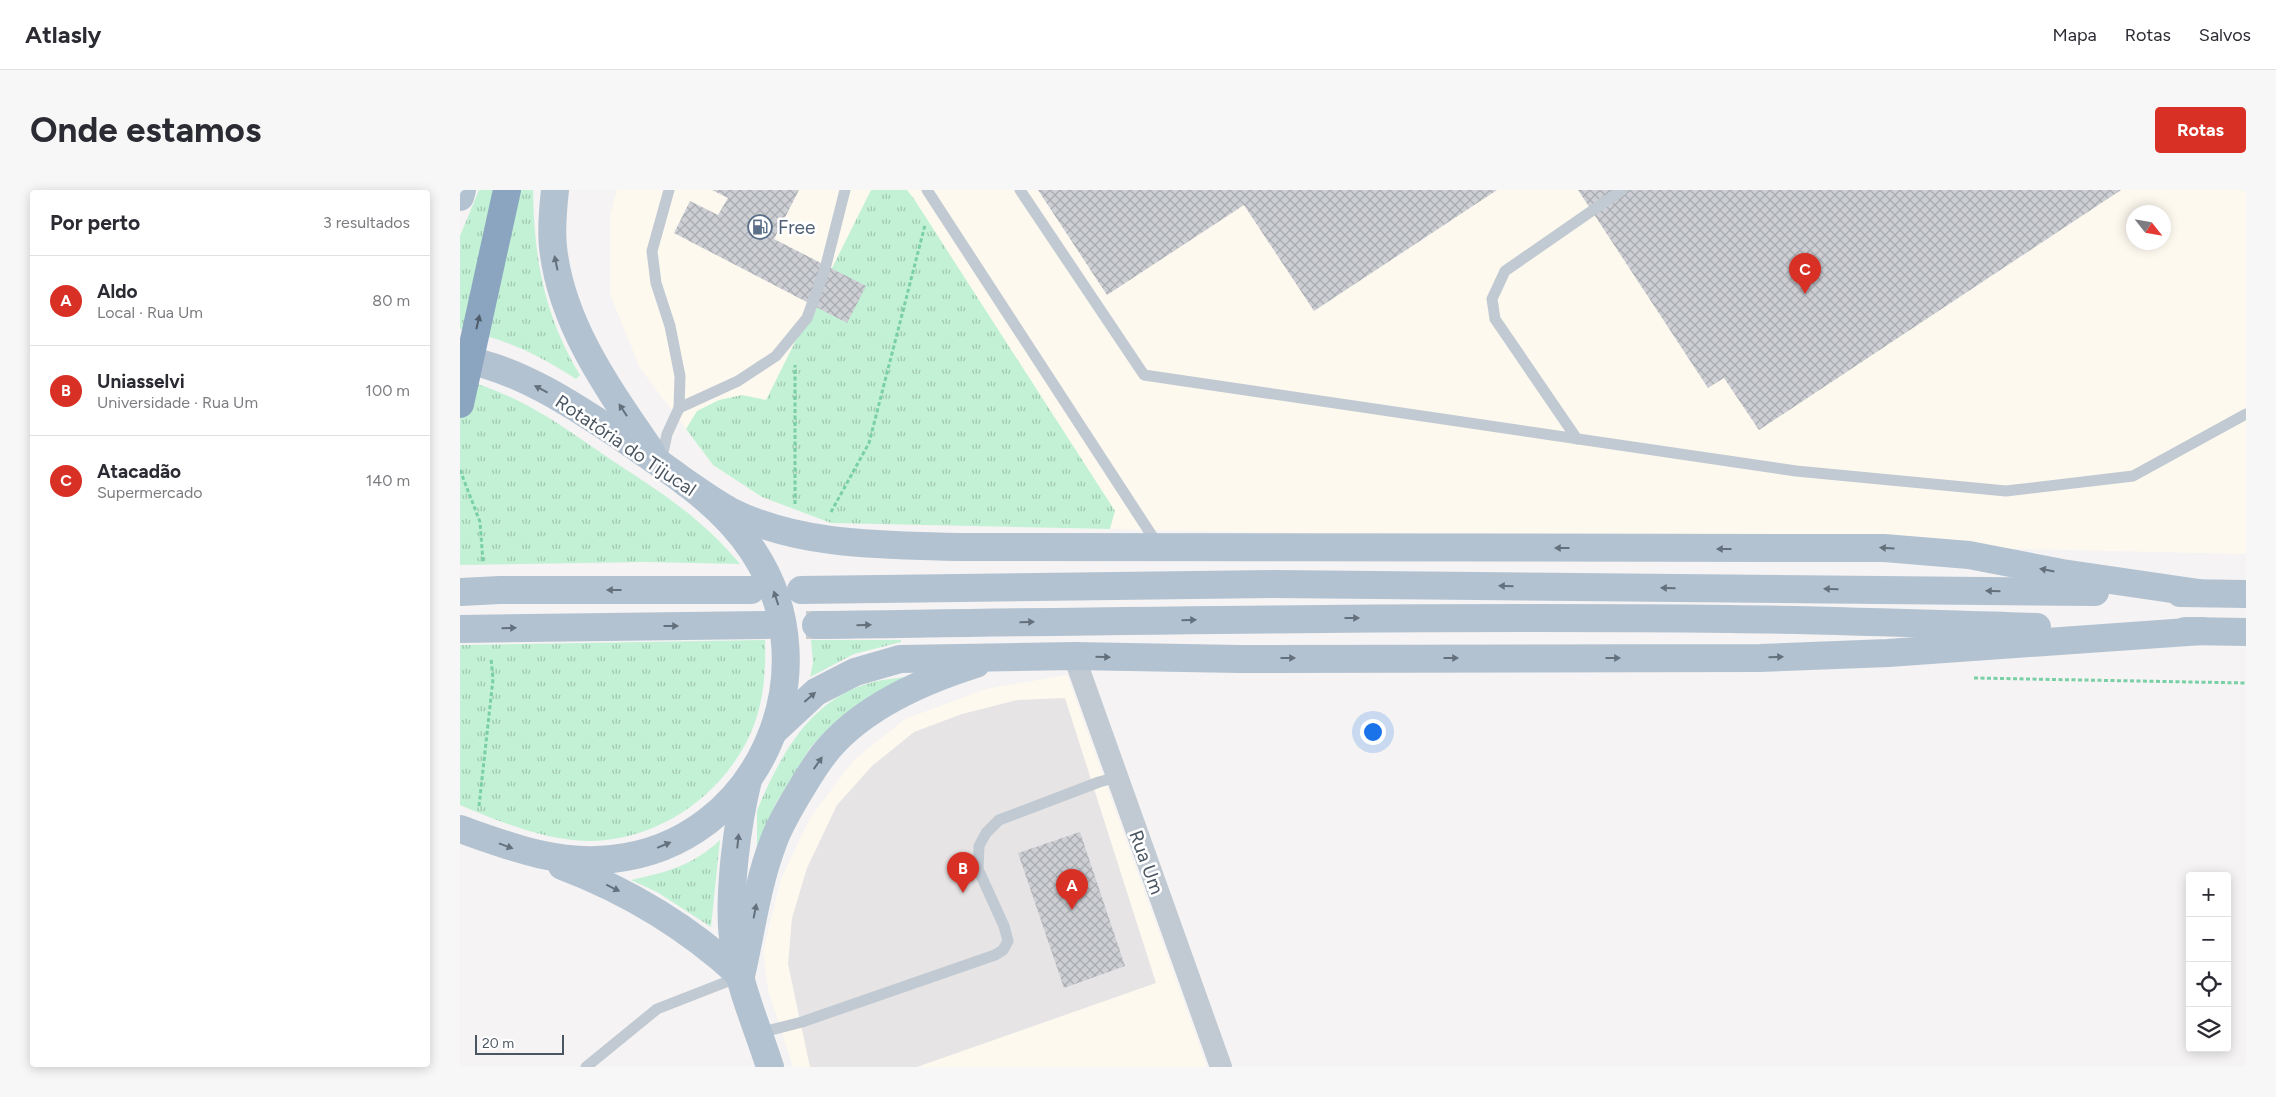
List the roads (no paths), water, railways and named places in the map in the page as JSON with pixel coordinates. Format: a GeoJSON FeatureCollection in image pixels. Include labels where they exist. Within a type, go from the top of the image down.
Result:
{"type":"FeatureCollection","features":[{"type":"Feature","properties":{"kind":"highway"},"geometry":{"type":"LineString","coordinates":[[460,404],[507,190]]}},
{"type":"Feature","properties":{"kind":"main road"},"geometry":{"type":"LineString","coordinates":[[460,197],[462,190]]}},
{"type":"Feature","properties":{"kind":"main road"},"geometry":{"type":"LineString","coordinates":[[555,190],[553,247],[570,315],[603,379],[661,465]]}},
{"type":"Feature","properties":{"kind":"main road","name":"Rotatória do Tijucal"},"geometry":{"type":"LineString","coordinates":[[460,359],[494,368],[543,390],[588,416],[685,482],[736,529],[757,558],[776,598],[775,634],[786,678],[782,705],[774,731],[763,755],[749,778],[732,799],[712,817],[690,833],[666,845],[640,854],[588,861],[536,855],[467,831]]}},
{"type":"Feature","properties":{"kind":"main road"},"geometry":{"type":"LineString","coordinates":[[685,482],[731,511],[774,528],[806,535],[901,546],[1884,548],[1969,555],[2062,573],[2200,593]]}},
{"type":"Feature","properties":{"kind":"main road"},"geometry":{"type":"LineString","coordinates":[[801,590],[1275,584],[2246,594]]}},
{"type":"Feature","properties":{"kind":"main road"},"geometry":{"type":"LineString","coordinates":[[460,592],[500,590],[751,590]]}},
{"type":"Feature","properties":{"kind":"main road"},"geometry":{"type":"LineString","coordinates":[[816,625],[1256,619],[1733,619],[2246,632]]}},
{"type":"Feature","properties":{"kind":"main road"},"geometry":{"type":"LineString","coordinates":[[460,629],[775,634]]}},
{"type":"Feature","properties":{"kind":"main road"},"geometry":{"type":"LineString","coordinates":[[774,731],[816,692],[836,680],[878,664],[900,659],[1074,656],[1239,659],[1760,658],[1888,652],[2202,631]]}},
{"type":"Feature","properties":{"kind":"main road"},"geometry":{"type":"LineString","coordinates":[[741,976],[763,874],[773,842],[797,796],[825,753],[861,721],[888,702],[949,672],[1005,657]]}},
{"type":"Feature","properties":{"kind":"main road"},"geometry":{"type":"LineString","coordinates":[[749,778],[743,803],[739,834],[732,916],[733,940],[741,976],[770,1067]]}},
{"type":"Feature","properties":{"kind":"main road"},"geometry":{"type":"LineString","coordinates":[[536,855],[587,875],[649,908],[690,934],[741,976]]}},
{"type":"Feature","properties":{"kind":"street","name":"Rua Um"},"geometry":{"type":"LineString","coordinates":[[1074,656],[1221,1067]]}},
{"type":"Feature","properties":{"kind":"lane"},"geometry":{"type":"LineString","coordinates":[[661,465],[666,434],[679,408],[680,376],[670,326],[656,283],[652,251],[669,190]]}},
{"type":"Feature","properties":{"kind":"lane"},"geometry":{"type":"LineString","coordinates":[[679,408],[738,381],[776,356],[807,318],[822,277],[845,190]]}},
{"type":"Feature","properties":{"kind":"lane"},"geometry":{"type":"LineString","coordinates":[[1020,190],[1144,375],[1796,471],[2006,491],[2133,476],[2246,414]]}},
{"type":"Feature","properties":{"kind":"lane"},"geometry":{"type":"LineString","coordinates":[[1577,439],[1495,319],[1492,299],[1506,271],[1622,190]]}},
{"type":"Feature","properties":{"kind":"lane"},"geometry":{"type":"LineString","coordinates":[[929,194],[1158,546]]}},
{"type":"Feature","properties":{"kind":"lane"},"geometry":{"type":"LineString","coordinates":[[759,1034],[802,1022],[1002,950],[1008,941],[1004,926],[978,870],[979,846],[986,833],[999,820],[1117,777]]}},
{"type":"Feature","properties":{"kind":"lane"},"geometry":{"type":"LineString","coordinates":[[586,1067],[657,1008],[741,976]]}},
{"type":"Feature","properties":{"kind":"tunnel"},"geometry":{"type":"LineString","coordinates":[[764,625],[816,625]]}},
{"type":"Feature","properties":{"kind":"place","name":"Free"},"geometry":{"type":"Point","coordinates":[760,227]}},
{"type":"Feature","properties":{"kind":"place","name":"Atacadão"},"geometry":{"type":"Point","coordinates":[1805,294]}},
{"type":"Feature","properties":{"kind":"place","name":"Uniasselvi"},"geometry":{"type":"Point","coordinates":[963,893]}},
{"type":"Feature","properties":{"kind":"place","name":"Aldo"},"geometry":{"type":"Point","coordinates":[1072,910]}}]}
